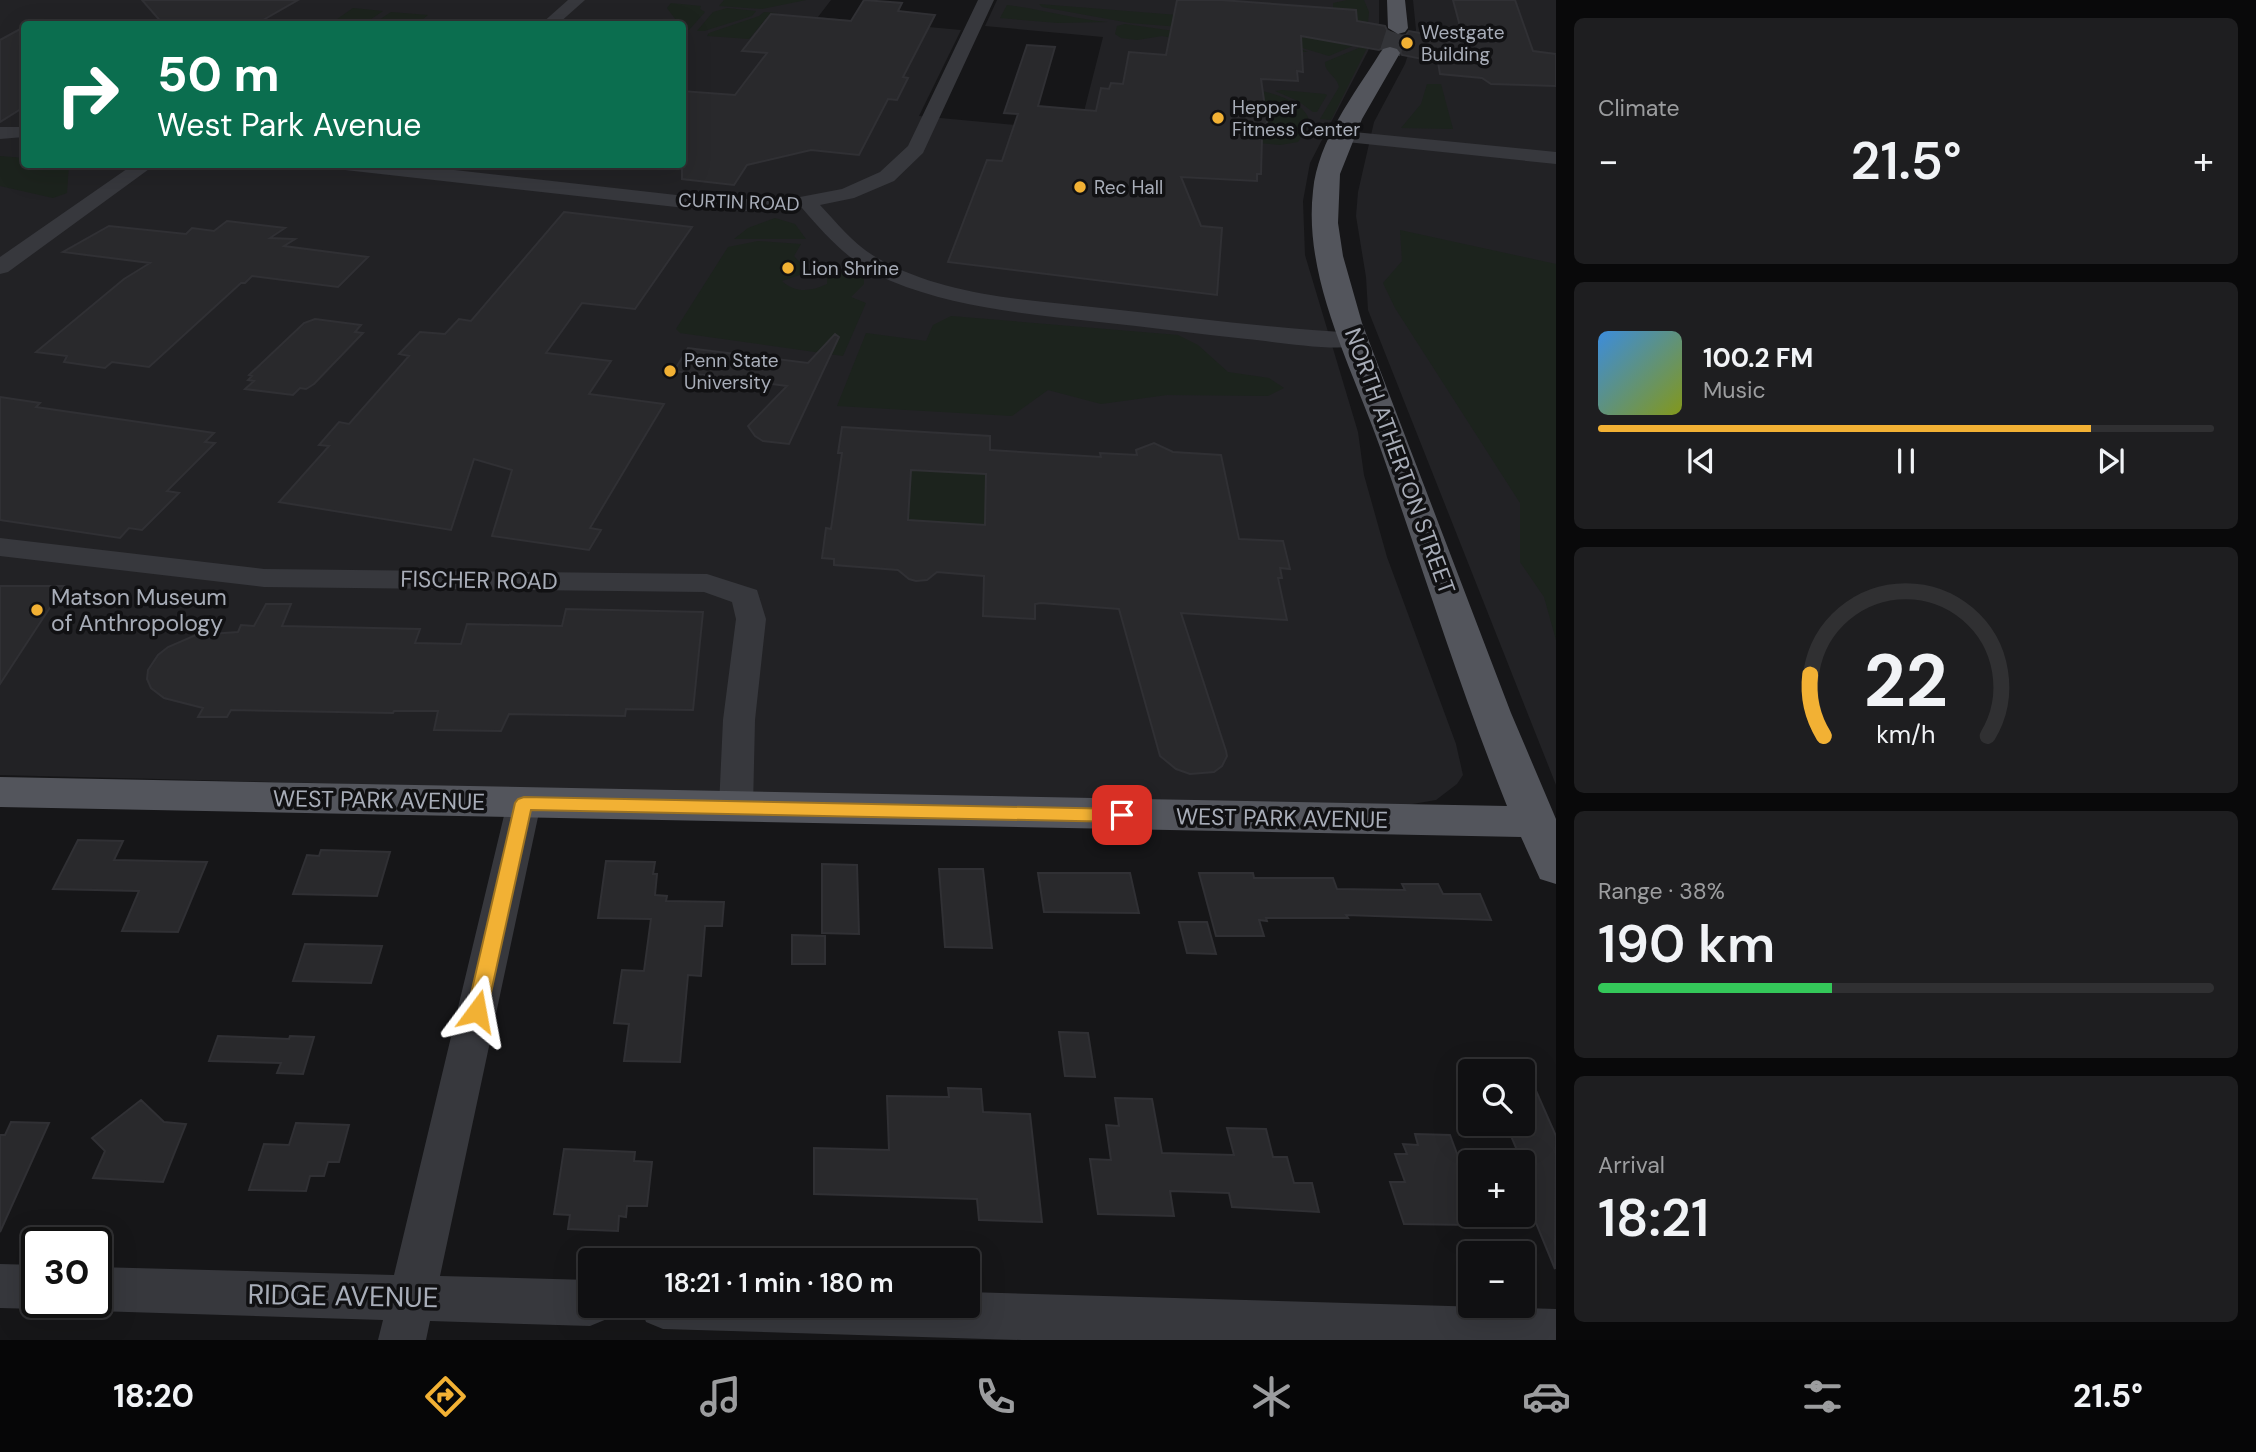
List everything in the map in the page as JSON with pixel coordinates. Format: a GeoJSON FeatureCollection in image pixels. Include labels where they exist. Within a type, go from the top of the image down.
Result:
{"type":"FeatureCollection","features":[{"type":"Feature","properties":{"kind":"main road"},"geometry":{"type":"LineString","coordinates":[[1396,0],[1398,28]]}},
{"type":"Feature","properties":{"kind":"main road","name":"NORTH ATHERTON STREET"},"geometry":{"type":"LineString","coordinates":[[1390,53],[1344,137],[1327,178],[1329,246],[1355,341],[1545,823],[1556,867]]}},
{"type":"Feature","properties":{"kind":"main road","name":"WEST PARK AVENUE"},"geometry":{"type":"LineString","coordinates":[[0,792],[1545,823]]}},
{"type":"Feature","properties":{"kind":"street"},"geometry":{"type":"LineString","coordinates":[[552,21],[577,0]]}},
{"type":"Feature","properties":{"kind":"street"},"geometry":{"type":"LineString","coordinates":[[807,202],[870,185],[907,162],[916,149],[986,0]]}},
{"type":"Feature","properties":{"kind":"street"},"geometry":{"type":"LineString","coordinates":[[0,133],[21,132]]}},
{"type":"Feature","properties":{"kind":"street"},"geometry":{"type":"LineString","coordinates":[[1344,137],[1556,158]]}},
{"type":"Feature","properties":{"kind":"street"},"geometry":{"type":"LineString","coordinates":[[0,267],[141,168]]}},
{"type":"Feature","properties":{"kind":"street","name":"CURTIN ROAD"},"geometry":{"type":"LineString","coordinates":[[397,168],[710,204],[807,202],[836,236],[858,254],[888,272],[935,288],[985,300],[1064,311],[1355,341]]}},
{"type":"Feature","properties":{"kind":"street","name":"FISCHER ROAD"},"geometry":{"type":"LineString","coordinates":[[0,547],[264,578],[707,583],[736,592],[746,597],[751,619],[739,720],[736,807]]}},
{"type":"Feature","properties":{"kind":"street"},"geometry":{"type":"LineString","coordinates":[[407,1319],[524,803]]}},
{"type":"Feature","properties":{"kind":"street"},"geometry":{"type":"LineString","coordinates":[[0,1286],[21,1287]]}},
{"type":"Feature","properties":{"kind":"street","name":"RIDGE AVENUE"},"geometry":{"type":"LineString","coordinates":[[112,1291],[407,1319],[578,1304]]}},
{"type":"Feature","properties":{"kind":"street"},"geometry":{"type":"LineString","coordinates":[[980,1316],[1556,1333]]}},
{"type":"Feature","properties":{"kind":"shaded area","name":"Penn State University"},"geometry":{"type":"Polygon","coordinates":[[[0,0],[831,0],[818,17],[961,30],[919,116],[1079,131],[1103,37],[985,26],[997,0],[1379,0],[1379,23],[1368,51],[1310,163],[1303,201],[1305,255],[1358,432],[1364,475],[1387,557],[1456,744],[1463,775],[1457,784],[1436,800],[1395,807],[1140,799],[871,797],[0,775],[0,0]]]}},
{"type":"Feature","properties":{"kind":"shaded area"},"geometry":{"type":"Polygon","coordinates":[[[724,0],[806,0],[762,9],[719,6],[724,0]]]}},
{"type":"Feature","properties":{"kind":"shaded area"},"geometry":{"type":"Polygon","coordinates":[[[1364,0],[1369,12],[1368,22],[1357,21],[1356,10],[1333,9],[1333,3],[1364,0]]]}},
{"type":"Feature","properties":{"kind":"shaded area"},"geometry":{"type":"Polygon","coordinates":[[[1413,0],[1556,0],[1556,785],[1368,310],[1366,277],[1356,216],[1358,192],[1374,122],[1405,64],[1416,30],[1413,0]]]}},
{"type":"Feature","properties":{"kind":"shaded area"},"geometry":{"type":"Polygon","coordinates":[[[671,3],[701,6],[700,9],[705,12],[689,30],[686,30],[686,21],[677,21],[667,8],[671,3]]]}},
{"type":"Feature","properties":{"kind":"shaded area"},"geometry":{"type":"Polygon","coordinates":[[[1039,4],[1190,16],[1193,28],[1130,23],[1042,7],[1039,4]]]}},
{"type":"Feature","properties":{"kind":"shaded area"},"geometry":{"type":"Polygon","coordinates":[[[1007,5],[1108,22],[1058,23],[1000,18],[1007,5]]]}},
{"type":"Feature","properties":{"kind":"shaded area"},"geometry":{"type":"Polygon","coordinates":[[[353,8],[383,11],[368,21],[334,21],[353,8]]]}},
{"type":"Feature","properties":{"kind":"shaded area"},"geometry":{"type":"Polygon","coordinates":[[[727,8],[756,11],[752,16],[697,31],[713,12],[727,8]]]}},
{"type":"Feature","properties":{"kind":"shaded area"},"geometry":{"type":"Polygon","coordinates":[[[391,12],[428,15],[422,20],[427,21],[378,21],[391,12]]]}},
{"type":"Feature","properties":{"kind":"shaded area"},"geometry":{"type":"Polygon","coordinates":[[[764,12],[778,13],[770,14],[749,39],[707,36],[709,33],[764,12]]]}},
{"type":"Feature","properties":{"kind":"shaded area"},"geometry":{"type":"Polygon","coordinates":[[[1125,24],[1308,52],[1249,52],[1162,36],[1137,40],[1121,38],[1115,34],[1117,26],[1125,24]]]}},
{"type":"Feature","properties":{"kind":"shaded area"},"geometry":{"type":"Polygon","coordinates":[[[1305,37],[1355,45],[1329,56],[1286,43],[1305,37]]]}},
{"type":"Feature","properties":{"kind":"shaded area"},"geometry":{"type":"Polygon","coordinates":[[[1361,47],[1367,48],[1331,120],[1320,119],[1339,87],[1326,69],[1325,62],[1361,47]]]}},
{"type":"Feature","properties":{"kind":"shaded area"},"geometry":{"type":"Polygon","coordinates":[[[1427,84],[1441,84],[1453,129],[1401,128],[1421,104],[1427,84]]]}},
{"type":"Feature","properties":{"kind":"shaded area"},"geometry":{"type":"Polygon","coordinates":[[[1250,88],[1286,98],[1301,108],[1310,123],[1298,142],[1280,145],[1249,142],[1262,136],[1266,122],[1265,110],[1250,88]]]}},
{"type":"Feature","properties":{"kind":"shaded area"},"geometry":{"type":"Polygon","coordinates":[[[1275,91],[1327,95],[1317,112],[1313,112],[1298,101],[1275,91]]]}},
{"type":"Feature","properties":{"kind":"shaded area"},"geometry":{"type":"Polygon","coordinates":[[[0,156],[21,158],[21,168],[69,168],[67,193],[53,198],[0,186],[0,156]]]}},
{"type":"Feature","properties":{"kind":"shaded area"},"geometry":{"type":"Polygon","coordinates":[[[775,218],[795,224],[806,239],[734,239],[748,228],[775,218]]]}},
{"type":"Feature","properties":{"kind":"shaded area"},"geometry":{"type":"Polygon","coordinates":[[[1400,230],[1556,264],[1556,640],[1544,597],[1520,562],[1520,503],[1395,308],[1383,283],[1402,261],[1400,230]]]}},
{"type":"Feature","properties":{"kind":"shaded area"},"geometry":{"type":"Polygon","coordinates":[[[758,241],[801,244],[794,256],[811,271],[782,281],[792,288],[809,290],[821,287],[827,284],[827,273],[836,271],[845,270],[864,277],[864,284],[851,297],[866,303],[843,356],[680,333],[676,329],[728,247],[758,241]]]}},
{"type":"Feature","properties":{"kind":"shaded area"},"geometry":{"type":"Polygon","coordinates":[[[951,316],[1178,335],[1198,345],[1228,372],[1269,378],[1284,388],[1268,396],[1167,395],[1101,404],[1048,390],[1012,416],[837,406],[866,333],[926,341],[933,325],[951,316]]]}},
{"type":"Feature","properties":{"kind":"shaded area"},"geometry":{"type":"Polygon","coordinates":[[[911,470],[986,474],[985,525],[908,520],[911,470]]]}},
{"type":"Feature","properties":{"kind":"building"},"geometry":{"type":"Polygon","coordinates":[[[142,0],[298,0],[261,21],[160,21],[142,0]]]}},
{"type":"Feature","properties":{"kind":"building"},"geometry":{"type":"Polygon","coordinates":[[[864,0],[902,3],[898,11],[935,15],[903,77],[908,78],[897,100],[888,99],[859,155],[811,150],[747,165],[734,185],[682,179],[682,168],[686,168],[686,91],[735,95],[767,53],[742,51],[771,14],[851,21],[864,0]]]}},
{"type":"Feature","properties":{"kind":"building"},"geometry":{"type":"Polygon","coordinates":[[[1177,0],[1221,0],[1356,10],[1357,21],[1385,26],[1397,36],[1406,35],[1409,31],[1464,41],[1453,0],[1515,0],[1533,51],[1556,54],[1556,86],[1491,84],[1482,78],[1440,74],[1438,62],[1402,55],[1399,47],[1391,44],[1379,50],[1301,36],[1303,72],[1297,71],[1298,81],[1261,79],[1267,122],[1262,137],[1261,174],[1257,174],[1257,181],[1181,177],[1201,226],[1222,228],[1217,295],[948,262],[987,160],[1002,161],[1018,114],[1004,113],[1027,45],[1055,47],[1038,106],[1096,111],[1101,88],[1109,89],[1111,83],[1123,84],[1129,52],[1166,55],[1177,0]]]}},
{"type":"Feature","properties":{"kind":"building"},"geometry":{"type":"Polygon","coordinates":[[[21,29],[21,109],[0,122],[0,40],[21,29]]]}},
{"type":"Feature","properties":{"kind":"building"},"geometry":{"type":"Polygon","coordinates":[[[564,212],[692,227],[635,309],[582,303],[546,353],[611,361],[589,394],[664,404],[590,528],[601,530],[589,550],[492,536],[512,470],[474,459],[451,530],[279,502],[329,446],[319,445],[339,422],[349,424],[409,356],[399,354],[420,332],[445,334],[459,319],[471,321],[564,212]]]}},
{"type":"Feature","properties":{"kind":"building"},"geometry":{"type":"Polygon","coordinates":[[[227,221],[285,228],[270,238],[295,239],[284,246],[368,257],[338,287],[252,276],[149,367],[112,362],[105,368],[64,362],[67,356],[36,352],[124,279],[150,263],[63,252],[109,226],[186,234],[192,228],[214,231],[227,221]]]}},
{"type":"Feature","properties":{"kind":"building"},"geometry":{"type":"Polygon","coordinates":[[[315,319],[361,325],[355,332],[363,333],[306,389],[300,388],[293,395],[245,389],[254,381],[248,380],[252,376],[249,375],[304,323],[315,319]]]}},
{"type":"Feature","properties":{"kind":"building"},"geometry":{"type":"Polygon","coordinates":[[[835,334],[839,337],[789,444],[763,441],[755,436],[748,426],[787,386],[674,371],[688,348],[808,363],[835,334]]]}},
{"type":"Feature","properties":{"kind":"building"},"geometry":{"type":"Polygon","coordinates":[[[0,397],[40,403],[36,407],[214,433],[205,442],[215,443],[167,491],[179,493],[142,530],[129,528],[120,538],[0,520],[0,397]]]}},
{"type":"Feature","properties":{"kind":"building"},"geometry":{"type":"Polygon","coordinates":[[[842,427],[990,436],[990,450],[1101,457],[1100,453],[1137,455],[1136,450],[1154,443],[1173,452],[1221,455],[1239,539],[1283,541],[1290,569],[1280,568],[1282,578],[1278,578],[1287,620],[1181,613],[1226,751],[1227,756],[1222,766],[1214,772],[1190,774],[1176,769],[1160,756],[1119,609],[1041,603],[1035,604],[1035,619],[983,616],[984,576],[937,572],[927,580],[916,581],[898,570],[834,565],[834,559],[822,558],[826,528],[831,529],[842,453],[838,453],[842,427]],[[911,470],[908,520],[985,525],[986,474],[911,470]]]}},
{"type":"Feature","properties":{"kind":"building"},"geometry":{"type":"Polygon","coordinates":[[[0,586],[64,586],[0,684],[0,586]]]}},
{"type":"Feature","properties":{"kind":"building"},"geometry":{"type":"Polygon","coordinates":[[[266,604],[291,604],[282,626],[420,629],[415,643],[461,644],[467,624],[562,626],[566,609],[703,612],[693,710],[626,709],[625,716],[509,714],[501,731],[434,730],[438,711],[393,713],[231,710],[227,717],[198,717],[203,708],[164,698],[151,688],[147,679],[148,670],[158,655],[168,647],[196,635],[238,632],[241,625],[254,626],[266,604]]]}},
{"type":"Feature","properties":{"kind":"building"},"geometry":{"type":"Polygon","coordinates":[[[78,840],[123,841],[114,860],[207,862],[178,932],[122,931],[139,891],[53,889],[78,840]]]}},
{"type":"Feature","properties":{"kind":"building"},"geometry":{"type":"Polygon","coordinates":[[[321,850],[390,852],[377,896],[293,894],[307,855],[319,856],[321,850]]]}},
{"type":"Feature","properties":{"kind":"building"},"geometry":{"type":"Polygon","coordinates":[[[606,861],[655,862],[655,895],[667,896],[666,901],[724,902],[722,926],[705,926],[701,976],[688,975],[680,1062],[624,1061],[629,1024],[614,1023],[622,970],[644,971],[651,919],[598,918],[606,861]]]}},
{"type":"Feature","properties":{"kind":"building"},"geometry":{"type":"Polygon","coordinates":[[[822,864],[857,865],[859,934],[822,933],[822,864]]]}},
{"type":"Feature","properties":{"kind":"building"},"geometry":{"type":"Polygon","coordinates":[[[939,869],[983,869],[992,948],[945,947],[939,869]]]}},
{"type":"Feature","properties":{"kind":"building"},"geometry":{"type":"Polygon","coordinates":[[[1038,873],[1130,873],[1139,913],[1044,912],[1038,873]]]}},
{"type":"Feature","properties":{"kind":"building"},"geometry":{"type":"Polygon","coordinates":[[[1199,873],[1253,873],[1254,878],[1333,878],[1337,889],[1405,890],[1402,884],[1438,884],[1443,894],[1480,894],[1491,920],[1346,915],[1348,918],[1266,918],[1267,921],[1259,920],[1264,936],[1216,936],[1199,873]]]}},
{"type":"Feature","properties":{"kind":"building"},"geometry":{"type":"Polygon","coordinates":[[[1179,922],[1207,922],[1216,954],[1187,953],[1179,922]]]}},
{"type":"Feature","properties":{"kind":"building"},"geometry":{"type":"Polygon","coordinates":[[[792,935],[825,936],[825,964],[792,964],[792,935]]]}},
{"type":"Feature","properties":{"kind":"building"},"geometry":{"type":"Polygon","coordinates":[[[305,944],[382,946],[371,983],[293,981],[305,944]]]}},
{"type":"Feature","properties":{"kind":"building"},"geometry":{"type":"Polygon","coordinates":[[[1059,1032],[1088,1033],[1095,1077],[1065,1076],[1059,1032]]]}},
{"type":"Feature","properties":{"kind":"building"},"geometry":{"type":"Polygon","coordinates":[[[218,1036],[289,1039],[290,1036],[314,1037],[303,1074],[277,1073],[281,1063],[209,1061],[218,1036]]]}},
{"type":"Feature","properties":{"kind":"building"},"geometry":{"type":"Polygon","coordinates":[[[948,1088],[981,1089],[983,1112],[1030,1114],[1042,1222],[979,1220],[977,1199],[814,1194],[814,1148],[889,1150],[887,1096],[949,1097],[948,1088]]]}},
{"type":"Feature","properties":{"kind":"building"},"geometry":{"type":"Polygon","coordinates":[[[1535,1088],[1556,1136],[1555,1269],[1535,1221],[1535,1150],[1517,1150],[1511,1136],[1535,1136],[1535,1088]]]}},
{"type":"Feature","properties":{"kind":"building"},"geometry":{"type":"Polygon","coordinates":[[[1115,1098],[1152,1099],[1162,1153],[1234,1155],[1227,1128],[1266,1129],[1273,1157],[1287,1157],[1294,1183],[1312,1183],[1319,1212],[1232,1207],[1229,1193],[1170,1191],[1174,1216],[1098,1214],[1090,1159],[1111,1160],[1106,1125],[1119,1126],[1115,1098]]]}},
{"type":"Feature","properties":{"kind":"building"},"geometry":{"type":"Polygon","coordinates":[[[141,1100],[164,1122],[186,1124],[163,1182],[93,1178],[105,1151],[92,1138],[141,1100]]]}},
{"type":"Feature","properties":{"kind":"building"},"geometry":{"type":"Polygon","coordinates":[[[11,1122],[49,1123],[0,1232],[0,1135],[5,1135],[11,1122]]]}},
{"type":"Feature","properties":{"kind":"building"},"geometry":{"type":"Polygon","coordinates":[[[296,1123],[349,1125],[339,1162],[328,1162],[324,1176],[310,1176],[306,1191],[249,1190],[264,1144],[289,1145],[296,1123]]]}},
{"type":"Feature","properties":{"kind":"building"},"geometry":{"type":"Polygon","coordinates":[[[1415,1134],[1450,1135],[1458,1157],[1458,1225],[1404,1224],[1390,1182],[1405,1182],[1395,1154],[1407,1154],[1403,1144],[1418,1145],[1415,1134]]]}},
{"type":"Feature","properties":{"kind":"building"},"geometry":{"type":"Polygon","coordinates":[[[564,1149],[635,1152],[634,1161],[652,1162],[647,1206],[627,1206],[626,1217],[619,1216],[618,1231],[568,1229],[570,1215],[554,1214],[564,1149]]]}},
{"type":"Feature","properties":{"kind":"tunnel"},"geometry":{"type":"LineString","coordinates":[[1390,53],[1398,28]]}},
{"type":"Feature","properties":{"kind":"place","name":"Westgate Building"},"geometry":{"type":"Point","coordinates":[1407,43]}},
{"type":"Feature","properties":{"kind":"place","name":"Hepper Fitness Center"},"geometry":{"type":"Point","coordinates":[1218,118]}},
{"type":"Feature","properties":{"kind":"place","name":"Rec Hall"},"geometry":{"type":"Point","coordinates":[1080,187]}},
{"type":"Feature","properties":{"kind":"place","name":"Lion Shrine"},"geometry":{"type":"Point","coordinates":[788,268]}},
{"type":"Feature","properties":{"kind":"place","name":"Penn State University"},"geometry":{"type":"Point","coordinates":[670,371]}},
{"type":"Feature","properties":{"kind":"place","name":"Matson Museum of Anthropology"},"geometry":{"type":"Point","coordinates":[37,610]}},
{"type":"Feature","properties":{"kind":"route"},"geometry":{"type":"LineString","coordinates":[[477,1011],[524,803],[1122,815]]}}]}
